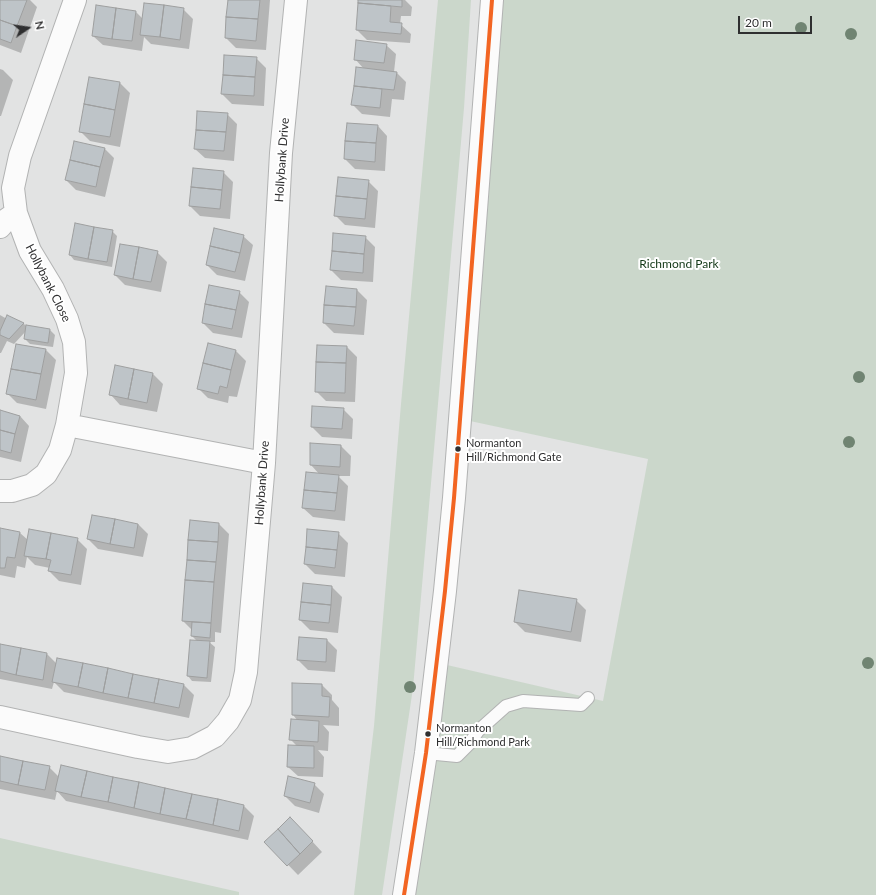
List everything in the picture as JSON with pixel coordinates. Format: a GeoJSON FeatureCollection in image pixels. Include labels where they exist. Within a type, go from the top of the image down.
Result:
{"type":"FeatureCollection","features":[{"type":"Feature","properties":{"kind":"street","name":"Hollybank Close"},"geometry":{"type":"LineString","coordinates":[[0,491],[12,491],[32,485],[46,474],[60,450],[67,425],[76,373],[74,342],[68,320],[53,289],[30,251],[16,213],[13,188],[20,156],[75,0]]}},
{"type":"Feature","properties":{"kind":"street","name":"Hollybank Drive"},"geometry":{"type":"LineString","coordinates":[[0,718],[168,752],[192,748],[215,736],[228,721],[240,700],[246,672],[264,463],[282,153],[296,0]]}},
{"type":"Feature","properties":{"kind":"street"},"geometry":{"type":"LineString","coordinates":[[404,895],[426,753],[445,591],[454,498],[492,0]]}},
{"type":"Feature","properties":{"kind":"street"},"geometry":{"type":"LineString","coordinates":[[0,227],[6,220],[16,213]]}},
{"type":"Feature","properties":{"kind":"street"},"geometry":{"type":"LineString","coordinates":[[67,425],[264,463]]}},
{"type":"Feature","properties":{"kind":"lane"},"geometry":{"type":"LineString","coordinates":[[426,753],[457,756],[470,743],[478,730],[506,706],[523,701],[581,705],[588,698]]}},
{"type":"Feature","properties":{"kind":"green space"},"geometry":{"type":"Polygon","coordinates":[[[438,0],[471,0],[464,108],[413,688],[382,895],[354,895],[374,726],[401,404],[438,0]]]}},
{"type":"Feature","properties":{"kind":"green space","name":"Richmond Park"},"geometry":{"type":"Polygon","coordinates":[[[502,0],[876,0],[876,895],[409,895],[447,665],[603,701],[648,459],[470,421],[502,0]]]}},
{"type":"Feature","properties":{"kind":"green space"},"geometry":{"type":"Polygon","coordinates":[[[0,838],[239,892],[239,895],[0,895],[0,838]]]}},
{"type":"Feature","properties":{"kind":"building"},"geometry":{"type":"Polygon","coordinates":[[[0,0],[27,0],[17,26],[0,20],[0,0]]]}},
{"type":"Feature","properties":{"kind":"building"},"geometry":{"type":"Polygon","coordinates":[[[228,0],[260,0],[258,19],[226,17],[228,0]]]}},
{"type":"Feature","properties":{"kind":"building"},"geometry":{"type":"Polygon","coordinates":[[[358,0],[402,0],[402,7],[358,3],[358,0]]]}},
{"type":"Feature","properties":{"kind":"building"},"geometry":{"type":"Polygon","coordinates":[[[144,3],[164,5],[160,37],[140,35],[144,3]]]}},
{"type":"Feature","properties":{"kind":"building"},"geometry":{"type":"Polygon","coordinates":[[[358,3],[391,6],[390,22],[402,23],[401,34],[356,30],[358,3]]]}},
{"type":"Feature","properties":{"kind":"building"},"geometry":{"type":"Polygon","coordinates":[[[96,5],[116,8],[112,39],[92,36],[96,5]]]}},
{"type":"Feature","properties":{"kind":"building"},"geometry":{"type":"Polygon","coordinates":[[[164,5],[184,8],[180,40],[160,37],[164,5]]]}},
{"type":"Feature","properties":{"kind":"building"},"geometry":{"type":"Polygon","coordinates":[[[116,8],[136,11],[132,41],[112,39],[116,8]]]}},
{"type":"Feature","properties":{"kind":"building"},"geometry":{"type":"Polygon","coordinates":[[[226,17],[258,19],[256,41],[225,38],[226,17]]]}},
{"type":"Feature","properties":{"kind":"building"},"geometry":{"type":"Polygon","coordinates":[[[0,20],[17,26],[11,43],[0,39],[0,20]]]}},
{"type":"Feature","properties":{"kind":"building"},"geometry":{"type":"Polygon","coordinates":[[[356,40],[387,44],[384,63],[354,60],[356,40]]]}},
{"type":"Feature","properties":{"kind":"building"},"geometry":{"type":"Polygon","coordinates":[[[224,55],[257,57],[255,77],[223,75],[224,55]]]}},
{"type":"Feature","properties":{"kind":"building"},"geometry":{"type":"Polygon","coordinates":[[[356,67],[397,72],[394,90],[354,86],[356,67]]]}},
{"type":"Feature","properties":{"kind":"building"},"geometry":{"type":"Polygon","coordinates":[[[223,75],[255,77],[254,96],[221,94],[223,75]]]}},
{"type":"Feature","properties":{"kind":"building"},"geometry":{"type":"Polygon","coordinates":[[[89,77],[120,82],[115,110],[84,104],[89,77]]]}},
{"type":"Feature","properties":{"kind":"building"},"geometry":{"type":"Polygon","coordinates":[[[354,86],[382,89],[380,108],[351,105],[354,86]]]}},
{"type":"Feature","properties":{"kind":"building"},"geometry":{"type":"Polygon","coordinates":[[[84,104],[115,110],[110,137],[79,132],[84,104]]]}},
{"type":"Feature","properties":{"kind":"building"},"geometry":{"type":"Polygon","coordinates":[[[197,111],[228,113],[226,132],[196,130],[197,111]]]}},
{"type":"Feature","properties":{"kind":"building"},"geometry":{"type":"Polygon","coordinates":[[[347,123],[378,125],[376,143],[345,141],[347,123]]]}},
{"type":"Feature","properties":{"kind":"building"},"geometry":{"type":"Polygon","coordinates":[[[196,130],[226,132],[224,151],[194,149],[196,130]]]}},
{"type":"Feature","properties":{"kind":"building"},"geometry":{"type":"Polygon","coordinates":[[[74,141],[105,148],[100,167],[70,160],[74,141]]]}},
{"type":"Feature","properties":{"kind":"building"},"geometry":{"type":"Polygon","coordinates":[[[345,141],[376,143],[375,162],[344,159],[345,141]]]}},
{"type":"Feature","properties":{"kind":"building"},"geometry":{"type":"Polygon","coordinates":[[[70,160],[100,167],[96,187],[65,180],[70,160]]]}},
{"type":"Feature","properties":{"kind":"building"},"geometry":{"type":"Polygon","coordinates":[[[193,168],[224,171],[222,190],[191,187],[193,168]]]}},
{"type":"Feature","properties":{"kind":"building"},"geometry":{"type":"Polygon","coordinates":[[[338,177],[369,180],[367,199],[336,196],[338,177]]]}},
{"type":"Feature","properties":{"kind":"building"},"geometry":{"type":"Polygon","coordinates":[[[191,187],[222,190],[220,209],[189,206],[191,187]]]}},
{"type":"Feature","properties":{"kind":"building"},"geometry":{"type":"Polygon","coordinates":[[[336,196],[367,199],[365,219],[334,216],[336,196]]]}},
{"type":"Feature","properties":{"kind":"building"},"geometry":{"type":"Polygon","coordinates":[[[75,223],[94,227],[88,259],[69,255],[75,223]]]}},
{"type":"Feature","properties":{"kind":"building"},"geometry":{"type":"Polygon","coordinates":[[[94,227],[113,230],[107,262],[88,259],[94,227]]]}},
{"type":"Feature","properties":{"kind":"building"},"geometry":{"type":"Polygon","coordinates":[[[214,228],[244,235],[240,253],[210,246],[214,228]]]}},
{"type":"Feature","properties":{"kind":"building"},"geometry":{"type":"Polygon","coordinates":[[[333,233],[366,236],[364,254],[332,251],[333,233]]]}},
{"type":"Feature","properties":{"kind":"building"},"geometry":{"type":"Polygon","coordinates":[[[120,244],[139,247],[133,279],[114,275],[120,244]]]}},
{"type":"Feature","properties":{"kind":"building"},"geometry":{"type":"Polygon","coordinates":[[[210,246],[240,253],[235,272],[206,265],[210,246]]]}},
{"type":"Feature","properties":{"kind":"building"},"geometry":{"type":"Polygon","coordinates":[[[139,247],[158,251],[151,282],[133,279],[139,247]]]}},
{"type":"Feature","properties":{"kind":"building"},"geometry":{"type":"Polygon","coordinates":[[[332,251],[364,254],[363,273],[330,270],[332,251]]]}},
{"type":"Feature","properties":{"kind":"building"},"geometry":{"type":"Polygon","coordinates":[[[209,285],[240,291],[236,310],[205,304],[209,285]]]}},
{"type":"Feature","properties":{"kind":"building"},"geometry":{"type":"Polygon","coordinates":[[[326,286],[357,289],[356,307],[324,305],[326,286]]]}},
{"type":"Feature","properties":{"kind":"building"},"geometry":{"type":"Polygon","coordinates":[[[205,304],[236,310],[232,329],[202,323],[205,304]]]}},
{"type":"Feature","properties":{"kind":"building"},"geometry":{"type":"Polygon","coordinates":[[[324,305],[356,307],[354,326],[323,323],[324,305]]]}},
{"type":"Feature","properties":{"kind":"building"},"geometry":{"type":"Polygon","coordinates":[[[7,315],[24,323],[9,339],[0,335],[0,331],[7,315]]]}},
{"type":"Feature","properties":{"kind":"building"},"geometry":{"type":"Polygon","coordinates":[[[26,325],[50,329],[48,343],[24,339],[26,325]]]}},
{"type":"Feature","properties":{"kind":"building"},"geometry":{"type":"Polygon","coordinates":[[[208,343],[236,350],[231,370],[203,363],[208,343]]]}},
{"type":"Feature","properties":{"kind":"building"},"geometry":{"type":"Polygon","coordinates":[[[16,344],[46,349],[41,374],[11,369],[16,344]]]}},
{"type":"Feature","properties":{"kind":"building"},"geometry":{"type":"Polygon","coordinates":[[[317,345],[347,346],[346,363],[316,362],[317,345]]]}},
{"type":"Feature","properties":{"kind":"building"},"geometry":{"type":"Polygon","coordinates":[[[316,362],[346,363],[345,393],[315,392],[316,362]]]}},
{"type":"Feature","properties":{"kind":"building"},"geometry":{"type":"Polygon","coordinates":[[[203,363],[231,370],[227,388],[220,386],[218,394],[197,389],[203,363]]]}},
{"type":"Feature","properties":{"kind":"building"},"geometry":{"type":"Polygon","coordinates":[[[115,365],[134,369],[128,399],[109,395],[115,365]]]}},
{"type":"Feature","properties":{"kind":"building"},"geometry":{"type":"Polygon","coordinates":[[[11,369],[41,374],[36,400],[6,394],[11,369]]]}},
{"type":"Feature","properties":{"kind":"building"},"geometry":{"type":"Polygon","coordinates":[[[134,369],[153,373],[147,403],[128,399],[134,369]]]}},
{"type":"Feature","properties":{"kind":"building"},"geometry":{"type":"Polygon","coordinates":[[[312,406],[344,408],[342,429],[311,427],[312,406]]]}},
{"type":"Feature","properties":{"kind":"building"},"geometry":{"type":"Polygon","coordinates":[[[0,410],[20,416],[15,434],[0,430],[0,410]]]}},
{"type":"Feature","properties":{"kind":"building"},"geometry":{"type":"Polygon","coordinates":[[[0,430],[15,434],[11,453],[0,450],[0,430]]]}},
{"type":"Feature","properties":{"kind":"building"},"geometry":{"type":"Polygon","coordinates":[[[310,443],[341,445],[340,467],[310,465],[310,443]]]}},
{"type":"Feature","properties":{"kind":"building"},"geometry":{"type":"Polygon","coordinates":[[[306,472],[339,475],[337,493],[304,490],[306,472]]]}},
{"type":"Feature","properties":{"kind":"building"},"geometry":{"type":"Polygon","coordinates":[[[304,490],[337,493],[335,511],[302,508],[304,490]]]}},
{"type":"Feature","properties":{"kind":"building"},"geometry":{"type":"Polygon","coordinates":[[[92,515],[115,519],[110,544],[87,539],[92,515]]]}},
{"type":"Feature","properties":{"kind":"building"},"geometry":{"type":"Polygon","coordinates":[[[115,519],[138,524],[134,548],[110,544],[115,519]]]}},
{"type":"Feature","properties":{"kind":"building"},"geometry":{"type":"Polygon","coordinates":[[[190,520],[219,523],[218,542],[188,540],[190,520]]]}},
{"type":"Feature","properties":{"kind":"building"},"geometry":{"type":"Polygon","coordinates":[[[0,528],[20,532],[15,558],[7,557],[5,568],[0,568],[0,528]]]}},
{"type":"Feature","properties":{"kind":"building"},"geometry":{"type":"Polygon","coordinates":[[[29,529],[51,533],[46,559],[24,556],[29,529]]]}},
{"type":"Feature","properties":{"kind":"building"},"geometry":{"type":"Polygon","coordinates":[[[307,529],[339,532],[337,550],[306,547],[307,529]]]}},
{"type":"Feature","properties":{"kind":"building"},"geometry":{"type":"Polygon","coordinates":[[[51,533],[78,538],[71,575],[48,571],[51,560],[46,559],[51,533]]]}},
{"type":"Feature","properties":{"kind":"building"},"geometry":{"type":"Polygon","coordinates":[[[188,540],[218,542],[216,562],[187,560],[188,540]]]}},
{"type":"Feature","properties":{"kind":"building"},"geometry":{"type":"Polygon","coordinates":[[[306,547],[337,550],[335,568],[304,564],[306,547]]]}},
{"type":"Feature","properties":{"kind":"building"},"geometry":{"type":"Polygon","coordinates":[[[187,560],[216,562],[214,582],[185,580],[187,560]]]}},
{"type":"Feature","properties":{"kind":"building"},"geometry":{"type":"Polygon","coordinates":[[[185,580],[214,582],[211,623],[182,621],[185,580]]]}},
{"type":"Feature","properties":{"kind":"building"},"geometry":{"type":"Polygon","coordinates":[[[303,583],[332,586],[331,605],[301,602],[303,583]]]}},
{"type":"Feature","properties":{"kind":"building"},"geometry":{"type":"Polygon","coordinates":[[[519,590],[577,599],[571,632],[514,622],[519,590]]]}},
{"type":"Feature","properties":{"kind":"building"},"geometry":{"type":"Polygon","coordinates":[[[301,602],[331,605],[329,623],[299,620],[301,602]]]}},
{"type":"Feature","properties":{"kind":"building"},"geometry":{"type":"Polygon","coordinates":[[[192,622],[211,623],[210,638],[191,636],[192,622]]]}},
{"type":"Feature","properties":{"kind":"building"},"geometry":{"type":"Polygon","coordinates":[[[299,637],[327,639],[326,662],[297,660],[299,637]]]}},
{"type":"Feature","properties":{"kind":"building"},"geometry":{"type":"Polygon","coordinates":[[[190,640],[210,641],[207,678],[187,676],[190,640]]]}},
{"type":"Feature","properties":{"kind":"building"},"geometry":{"type":"Polygon","coordinates":[[[0,644],[21,648],[16,675],[0,671],[0,644]]]}},
{"type":"Feature","properties":{"kind":"building"},"geometry":{"type":"Polygon","coordinates":[[[21,648],[47,653],[43,680],[16,675],[21,648]]]}},
{"type":"Feature","properties":{"kind":"building"},"geometry":{"type":"Polygon","coordinates":[[[57,658],[83,663],[78,687],[52,682],[57,658]]]}},
{"type":"Feature","properties":{"kind":"building"},"geometry":{"type":"Polygon","coordinates":[[[83,663],[108,668],[103,693],[78,687],[83,663]]]}},
{"type":"Feature","properties":{"kind":"building"},"geometry":{"type":"Polygon","coordinates":[[[108,668],[133,674],[128,698],[103,693],[108,668]]]}},
{"type":"Feature","properties":{"kind":"building"},"geometry":{"type":"Polygon","coordinates":[[[133,674],[159,679],[154,703],[128,698],[133,674]]]}},
{"type":"Feature","properties":{"kind":"building"},"geometry":{"type":"Polygon","coordinates":[[[159,679],[184,684],[179,708],[154,703],[159,679]]]}},
{"type":"Feature","properties":{"kind":"building"},"geometry":{"type":"Polygon","coordinates":[[[292,683],[322,684],[322,696],[330,697],[329,717],[292,715],[292,683]]]}},
{"type":"Feature","properties":{"kind":"building"},"geometry":{"type":"Polygon","coordinates":[[[291,719],[319,721],[318,742],[289,740],[291,719]]]}},
{"type":"Feature","properties":{"kind":"building"},"geometry":{"type":"Polygon","coordinates":[[[288,745],[314,746],[314,768],[287,767],[288,745]]]}},
{"type":"Feature","properties":{"kind":"building"},"geometry":{"type":"Polygon","coordinates":[[[0,756],[23,761],[18,785],[0,781],[0,756]]]}},
{"type":"Feature","properties":{"kind":"building"},"geometry":{"type":"Polygon","coordinates":[[[23,761],[50,766],[45,790],[18,785],[23,761]]]}},
{"type":"Feature","properties":{"kind":"building"},"geometry":{"type":"Polygon","coordinates":[[[61,765],[87,771],[81,797],[55,791],[61,765]]]}},
{"type":"Feature","properties":{"kind":"building"},"geometry":{"type":"Polygon","coordinates":[[[87,771],[113,777],[108,802],[81,797],[87,771]]]}},
{"type":"Feature","properties":{"kind":"building"},"geometry":{"type":"Polygon","coordinates":[[[288,776],[315,783],[310,803],[284,796],[288,776]]]}},
{"type":"Feature","properties":{"kind":"building"},"geometry":{"type":"Polygon","coordinates":[[[113,777],[139,782],[134,808],[108,802],[113,777]]]}},
{"type":"Feature","properties":{"kind":"building"},"geometry":{"type":"Polygon","coordinates":[[[139,782],[165,788],[160,814],[134,808],[139,782]]]}},
{"type":"Feature","properties":{"kind":"building"},"geometry":{"type":"Polygon","coordinates":[[[165,788],[192,794],[186,819],[160,814],[165,788]]]}},
{"type":"Feature","properties":{"kind":"building"},"geometry":{"type":"Polygon","coordinates":[[[192,794],[218,799],[213,825],[186,819],[192,794]]]}},
{"type":"Feature","properties":{"kind":"building"},"geometry":{"type":"Polygon","coordinates":[[[218,799],[244,805],[239,831],[213,825],[218,799]]]}},
{"type":"Feature","properties":{"kind":"building"},"geometry":{"type":"Polygon","coordinates":[[[290,817],[313,841],[300,854],[278,829],[290,817]]]}},
{"type":"Feature","properties":{"kind":"building"},"geometry":{"type":"Polygon","coordinates":[[[278,829],[300,854],[287,866],[264,842],[278,829]]]}},
{"type":"Feature","properties":{"kind":"transit line"},"geometry":{"type":"LineString","coordinates":[[404,895],[426,753],[445,591],[454,498],[492,0]]}},
{"type":"Feature","properties":{"kind":"place","name":"Normanton Hill/Richmond Gate"},"geometry":{"type":"Point","coordinates":[458,449]}},
{"type":"Feature","properties":{"kind":"place","name":"Normanton Hill/Richmond Park"},"geometry":{"type":"Point","coordinates":[428,734]}}]}
